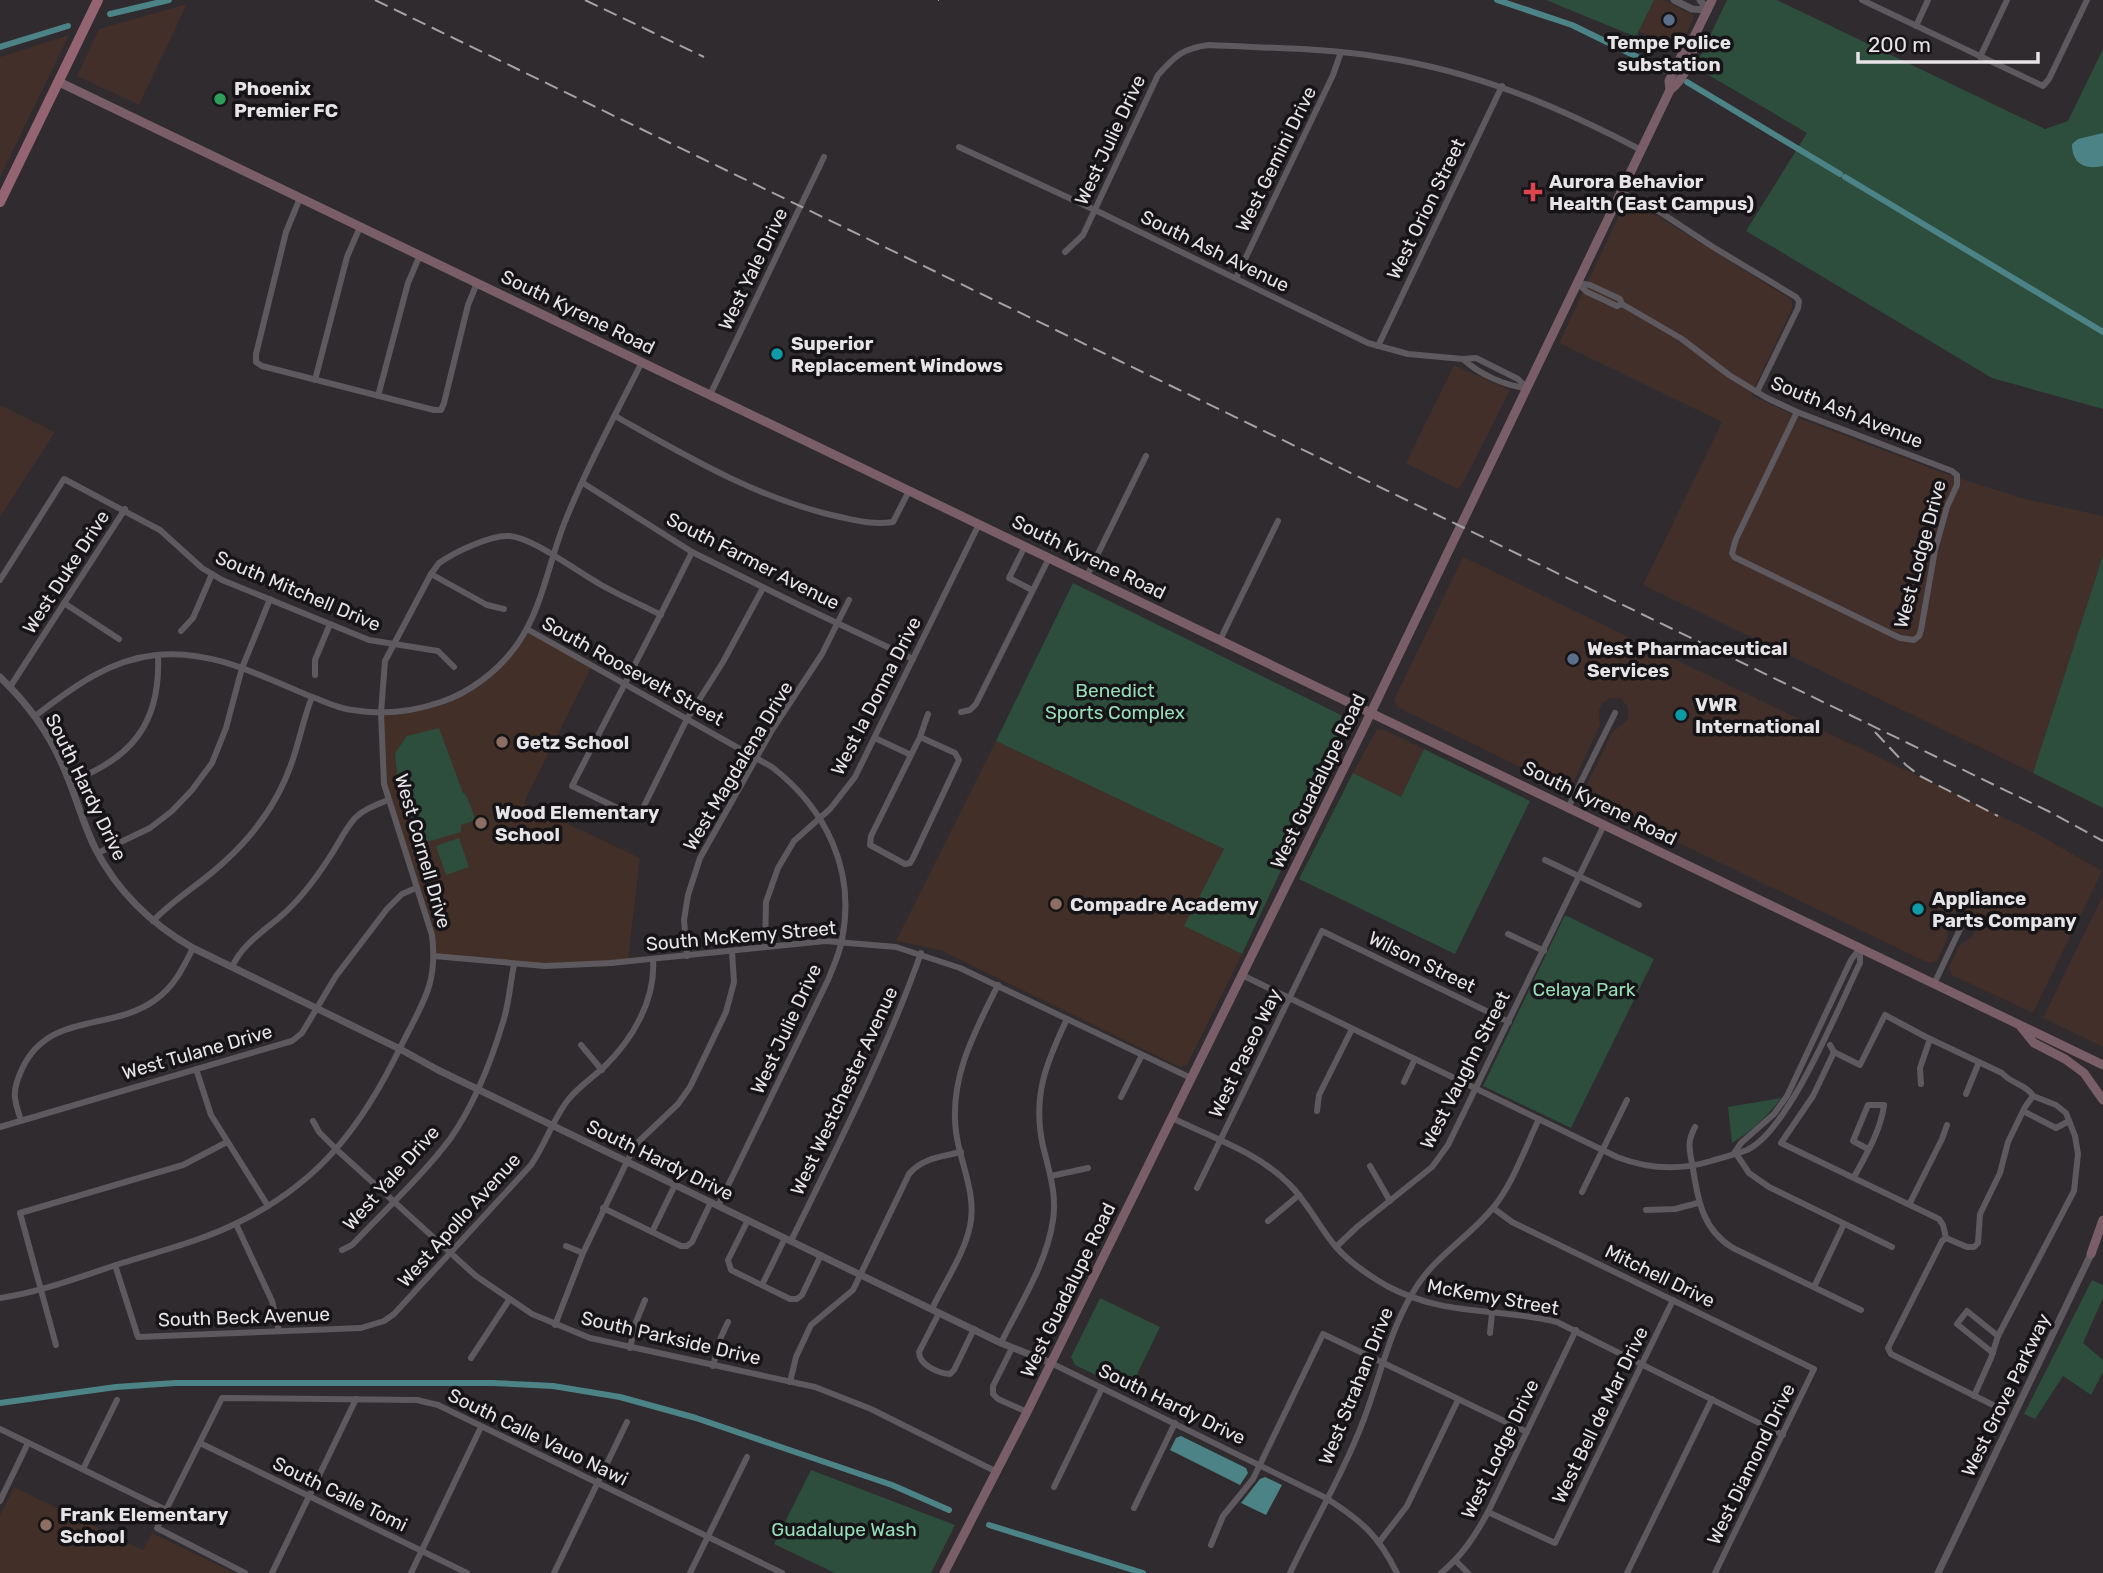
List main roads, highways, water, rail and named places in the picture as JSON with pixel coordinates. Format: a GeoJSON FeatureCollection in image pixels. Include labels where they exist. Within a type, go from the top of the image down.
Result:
{"type":"FeatureCollection","features":[{"type":"Feature","properties":{"kind":"main road"},"geometry":{"type":"LineString","coordinates":[[0,202],[98,0]]}},
{"type":"Feature","properties":{"kind":"main road","name":"West Guadalupe Road"},"geometry":{"type":"LineString","coordinates":[[944,1573],[1027,1412],[1371,712],[1672,85],[1695,48],[1694,37],[1710,5]]}},
{"type":"Feature","properties":{"kind":"main road","name":"South Kyrene Road"},"geometry":{"type":"LineString","coordinates":[[59,82],[2103,1065]]}},
{"type":"Feature","properties":{"kind":"main road"},"geometry":{"type":"LineString","coordinates":[[2017,1023],[2034,1043],[2065,1059],[2084,1073],[2103,1100]]}},
{"type":"Feature","properties":{"kind":"main road"},"geometry":{"type":"LineString","coordinates":[[2091,1254],[2103,1220]]}},
{"type":"Feature","properties":{"kind":"water"},"geometry":{"type":"Polygon","coordinates":[[[2103,133],[2103,166],[2085,166],[2077,161],[2072,144],[2078,139],[2103,133]]]}},
{"type":"Feature","properties":{"kind":"water"},"geometry":{"type":"Polygon","coordinates":[[[1181,1436],[1246,1468],[1248,1473],[1240,1485],[1170,1450],[1176,1438],[1181,1436]]]}},
{"type":"Feature","properties":{"kind":"water"},"geometry":{"type":"Polygon","coordinates":[[[1265,1477],[1282,1485],[1266,1515],[1241,1503],[1260,1479],[1265,1477]]]}},
{"type":"Feature","properties":{"kind":"waterway"},"geometry":{"type":"LineString","coordinates":[[110,14],[169,0]]}},
{"type":"Feature","properties":{"kind":"waterway"},"geometry":{"type":"LineString","coordinates":[[1497,0],[1572,25],[1666,71]]}},
{"type":"Feature","properties":{"kind":"waterway"},"geometry":{"type":"LineString","coordinates":[[0,47],[68,26]]}},
{"type":"Feature","properties":{"kind":"waterway"},"geometry":{"type":"LineString","coordinates":[[1687,82],[1840,174]]}},
{"type":"Feature","properties":{"kind":"waterway"},"geometry":{"type":"LineString","coordinates":[[1845,177],[2103,332]]}},
{"type":"Feature","properties":{"kind":"waterway"},"geometry":{"type":"LineString","coordinates":[[0,1403],[116,1387],[175,1383],[493,1383],[553,1386],[620,1397],[696,1418],[892,1485],[949,1510]]}},
{"type":"Feature","properties":{"kind":"waterway"},"geometry":{"type":"LineString","coordinates":[[989,1525],[1143,1573]]}},
{"type":"Feature","properties":{"kind":"railway"},"geometry":{"type":"LineString","coordinates":[[375,0],[2048,811],[2103,841]]}},
{"type":"Feature","properties":{"kind":"railway"},"geometry":{"type":"LineString","coordinates":[[585,0],[704,57]]}},
{"type":"Feature","properties":{"kind":"railway"},"geometry":{"type":"LineString","coordinates":[[1875,732],[1920,776],[1998,816]]}},
{"type":"Feature","properties":{"kind":"place","name":"Tempe Police substation"},"geometry":{"type":"Point","coordinates":[1669,20]}},
{"type":"Feature","properties":{"kind":"place","name":"Phoenix Premier FC"},"geometry":{"type":"Point","coordinates":[220,99]}},
{"type":"Feature","properties":{"kind":"place","name":"Aurora Behavior Health (East Campus)"},"geometry":{"type":"Point","coordinates":[1533,192]}},
{"type":"Feature","properties":{"kind":"place","name":"Superior Replacement Windows"},"geometry":{"type":"Point","coordinates":[777,354]}},
{"type":"Feature","properties":{"kind":"place","name":"West Pharmaceutical Services"},"geometry":{"type":"Point","coordinates":[1573,659]}},
{"type":"Feature","properties":{"kind":"place","name":"VWR International"},"geometry":{"type":"Point","coordinates":[1681,715]}},
{"type":"Feature","properties":{"kind":"place","name":"Getz School"},"geometry":{"type":"Point","coordinates":[502,742]}},
{"type":"Feature","properties":{"kind":"place","name":"Wood Elementary School"},"geometry":{"type":"Point","coordinates":[481,823]}},
{"type":"Feature","properties":{"kind":"place","name":"Compadre Academy"},"geometry":{"type":"Point","coordinates":[1056,904]}},
{"type":"Feature","properties":{"kind":"place","name":"Appliance Parts Company"},"geometry":{"type":"Point","coordinates":[1918,909]}},
{"type":"Feature","properties":{"kind":"place","name":"Frank Elementary School"},"geometry":{"type":"Point","coordinates":[46,1525]}},
{"type":"Feature","properties":{"kind":"park label","name":"Benedict Sports Complex"},"geometry":{"type":"Point","coordinates":[1115,701]}},
{"type":"Feature","properties":{"kind":"park label","name":"Celaya Park"},"geometry":{"type":"Point","coordinates":[1584,989]}},
{"type":"Feature","properties":{"kind":"park label","name":"Guadalupe Wash"},"geometry":{"type":"Point","coordinates":[844,1529]}}]}
